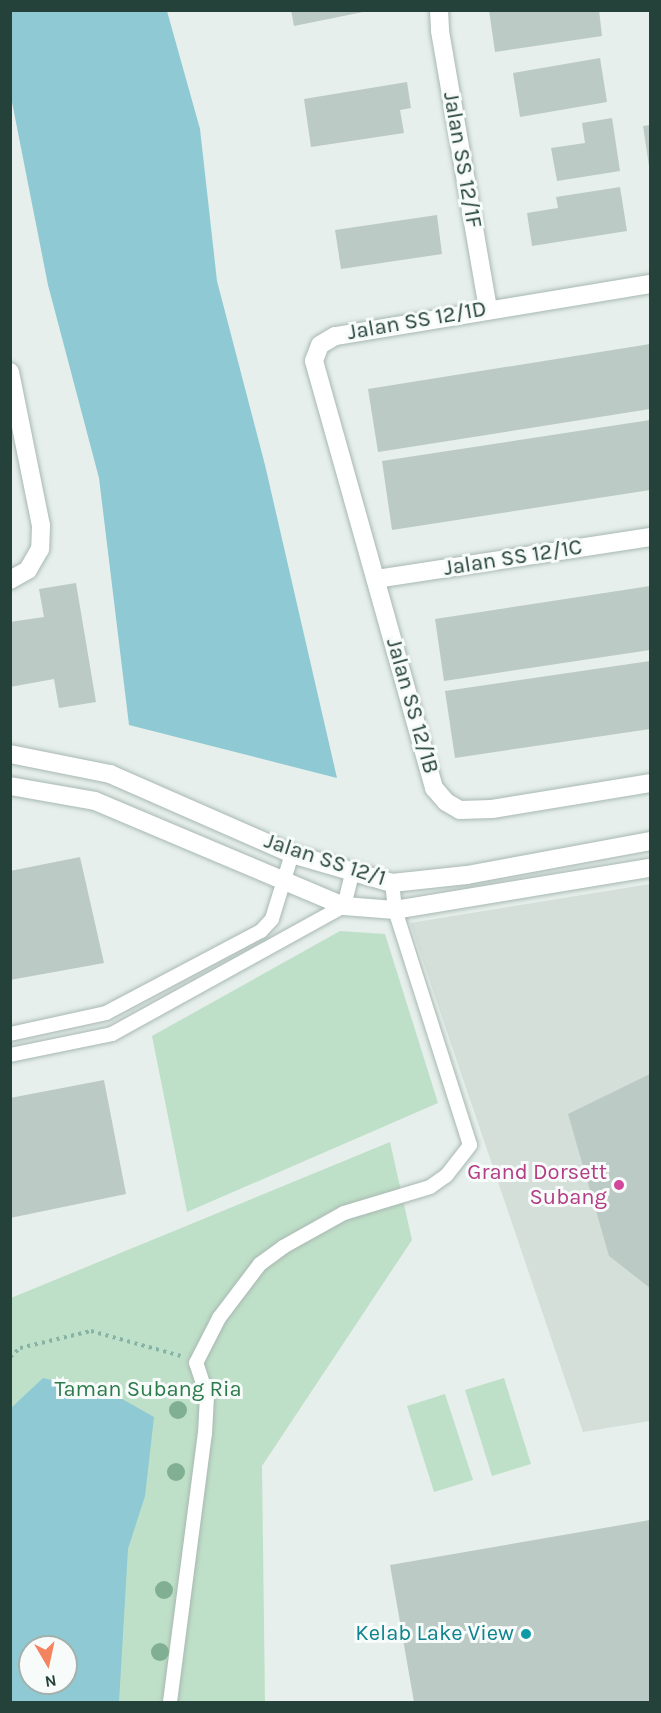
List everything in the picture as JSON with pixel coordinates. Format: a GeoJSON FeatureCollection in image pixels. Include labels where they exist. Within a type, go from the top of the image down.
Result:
{"type":"FeatureCollection","features":[{"type":"Feature","properties":{"kind":"street","name":"Jalan SS 12/1F"},"geometry":{"type":"LineString","coordinates":[[439,10],[440,31],[488,309]]}},
{"type":"Feature","properties":{"kind":"street","name":"Jalan SS 12/1D"},"geometry":{"type":"LineString","coordinates":[[376,579],[314,361],[320,345],[335,336],[651,284]]}},
{"type":"Feature","properties":{"kind":"street"},"geometry":{"type":"LineString","coordinates":[[10,372],[41,526],[40,549],[28,570],[10,580]]}},
{"type":"Feature","properties":{"kind":"street","name":"Jalan SS 12/1C"},"geometry":{"type":"LineString","coordinates":[[376,579],[651,537]]}},
{"type":"Feature","properties":{"kind":"street","name":"Jalan SS 12/1B"},"geometry":{"type":"LineString","coordinates":[[376,579],[434,788],[446,802],[460,810],[492,809],[651,783]]}},
{"type":"Feature","properties":{"kind":"street","name":"Jalan SS 12/1"},"geometry":{"type":"LineString","coordinates":[[10,754],[110,774],[292,854],[392,883],[467,874],[651,841]]}},
{"type":"Feature","properties":{"kind":"street","name":"Jalan SS 12/1"},"geometry":{"type":"LineString","coordinates":[[10,786],[95,801],[287,879],[344,906],[395,910],[651,868]]}},
{"type":"Feature","properties":{"kind":"lane"},"geometry":{"type":"LineString","coordinates":[[10,1034],[106,1014],[261,931],[272,919],[287,879],[292,854]]}},
{"type":"Feature","properties":{"kind":"lane"},"geometry":{"type":"LineString","coordinates":[[10,1055],[112,1034],[344,906],[352,873]]}},
{"type":"Feature","properties":{"kind":"lane"},"geometry":{"type":"LineString","coordinates":[[170,1702],[206,1434],[207,1396],[196,1363],[219,1318],[260,1264],[305,1232],[344,1213],[430,1187],[446,1176],[470,1145],[395,910],[392,883]]}},
{"type":"Feature","properties":{"kind":"path"},"geometry":{"type":"LineString","coordinates":[[10,1357],[20,1348],[91,1331],[166,1350],[196,1363]]}},
{"type":"Feature","properties":{"kind":"shaded area"},"geometry":{"type":"Polygon","coordinates":[[[650,884],[650,1421],[583,1432],[410,923],[650,884]]]}},
{"type":"Feature","properties":{"kind":"green space"},"geometry":{"type":"Polygon","coordinates":[[[340,931],[385,934],[438,1103],[187,1212],[152,1036],[340,931]]]}},
{"type":"Feature","properties":{"kind":"green space","name":"Taman Subang Ria"},"geometry":{"type":"Polygon","coordinates":[[[390,1142],[412,1240],[262,1466],[265,1702],[11,1702],[11,1298],[390,1142]]]}},
{"type":"Feature","properties":{"kind":"green space"},"geometry":{"type":"Polygon","coordinates":[[[504,1378],[531,1464],[492,1476],[465,1390],[504,1378]]]}},
{"type":"Feature","properties":{"kind":"green space"},"geometry":{"type":"Polygon","coordinates":[[[445,1394],[473,1480],[434,1492],[407,1406],[445,1394]]]}},
{"type":"Feature","properties":{"kind":"water"},"geometry":{"type":"Polygon","coordinates":[[[10,11],[167,11],[200,129],[217,281],[265,465],[337,778],[129,725],[99,478],[48,285],[11,97],[10,11]]]}},
{"type":"Feature","properties":{"kind":"water"},"geometry":{"type":"Polygon","coordinates":[[[43,1378],[115,1395],[154,1417],[145,1496],[128,1549],[119,1702],[11,1702],[11,1408],[43,1378]]]}},
{"type":"Feature","properties":{"kind":"building"},"geometry":{"type":"Polygon","coordinates":[[[291,10],[363,10],[363,12],[294,26],[291,10]]]}},
{"type":"Feature","properties":{"kind":"building"},"geometry":{"type":"Polygon","coordinates":[[[489,10],[599,10],[602,36],[495,52],[489,10]]]}},
{"type":"Feature","properties":{"kind":"building"},"geometry":{"type":"Polygon","coordinates":[[[600,58],[607,102],[520,117],[513,73],[600,58]]]}},
{"type":"Feature","properties":{"kind":"building"},"geometry":{"type":"Polygon","coordinates":[[[407,82],[411,108],[400,110],[404,133],[311,147],[304,99],[407,82]]]}},
{"type":"Feature","properties":{"kind":"building"},"geometry":{"type":"Polygon","coordinates":[[[612,118],[620,171],[557,181],[551,148],[585,143],[582,123],[612,118]]]}},
{"type":"Feature","properties":{"kind":"building"},"geometry":{"type":"Polygon","coordinates":[[[650,125],[650,166],[649,166],[643,126],[650,125]]]}},
{"type":"Feature","properties":{"kind":"building"},"geometry":{"type":"Polygon","coordinates":[[[620,187],[627,231],[532,246],[527,213],[558,208],[556,197],[620,187]]]}},
{"type":"Feature","properties":{"kind":"building"},"geometry":{"type":"Polygon","coordinates":[[[437,215],[442,254],[341,269],[335,230],[437,215]]]}},
{"type":"Feature","properties":{"kind":"building"},"geometry":{"type":"Polygon","coordinates":[[[650,344],[650,409],[378,452],[368,389],[650,344]]]}},
{"type":"Feature","properties":{"kind":"building"},"geometry":{"type":"Polygon","coordinates":[[[650,420],[650,490],[392,530],[382,461],[650,420]]]}},
{"type":"Feature","properties":{"kind":"building"},"geometry":{"type":"Polygon","coordinates":[[[76,583],[96,702],[59,708],[54,679],[10,687],[10,622],[44,617],[39,589],[76,583]]]}},
{"type":"Feature","properties":{"kind":"building"},"geometry":{"type":"Polygon","coordinates":[[[650,586],[650,650],[444,681],[435,619],[650,586]]]}},
{"type":"Feature","properties":{"kind":"building"},"geometry":{"type":"Polygon","coordinates":[[[650,661],[650,729],[455,758],[445,691],[650,661]]]}},
{"type":"Feature","properties":{"kind":"building"},"geometry":{"type":"Polygon","coordinates":[[[80,857],[104,963],[10,980],[10,871],[80,857]]]}},
{"type":"Feature","properties":{"kind":"building","name":"Grand Dorsett Subang"},"geometry":{"type":"Polygon","coordinates":[[[650,1074],[650,1288],[609,1256],[568,1114],[650,1074]]]}},
{"type":"Feature","properties":{"kind":"building"},"geometry":{"type":"Polygon","coordinates":[[[104,1080],[126,1194],[10,1218],[10,1098],[104,1080]]]}},
{"type":"Feature","properties":{"kind":"building","name":"Kelab Lake View"},"geometry":{"type":"Polygon","coordinates":[[[650,1520],[650,1702],[414,1702],[390,1565],[650,1520]]]}},
{"type":"Feature","properties":{"kind":"place","name":"Grand Dorsett Subang"},"geometry":{"type":"Point","coordinates":[619,1185]}},
{"type":"Feature","properties":{"kind":"place","name":"Kelab Lake View"},"geometry":{"type":"Point","coordinates":[526,1634]}}]}
